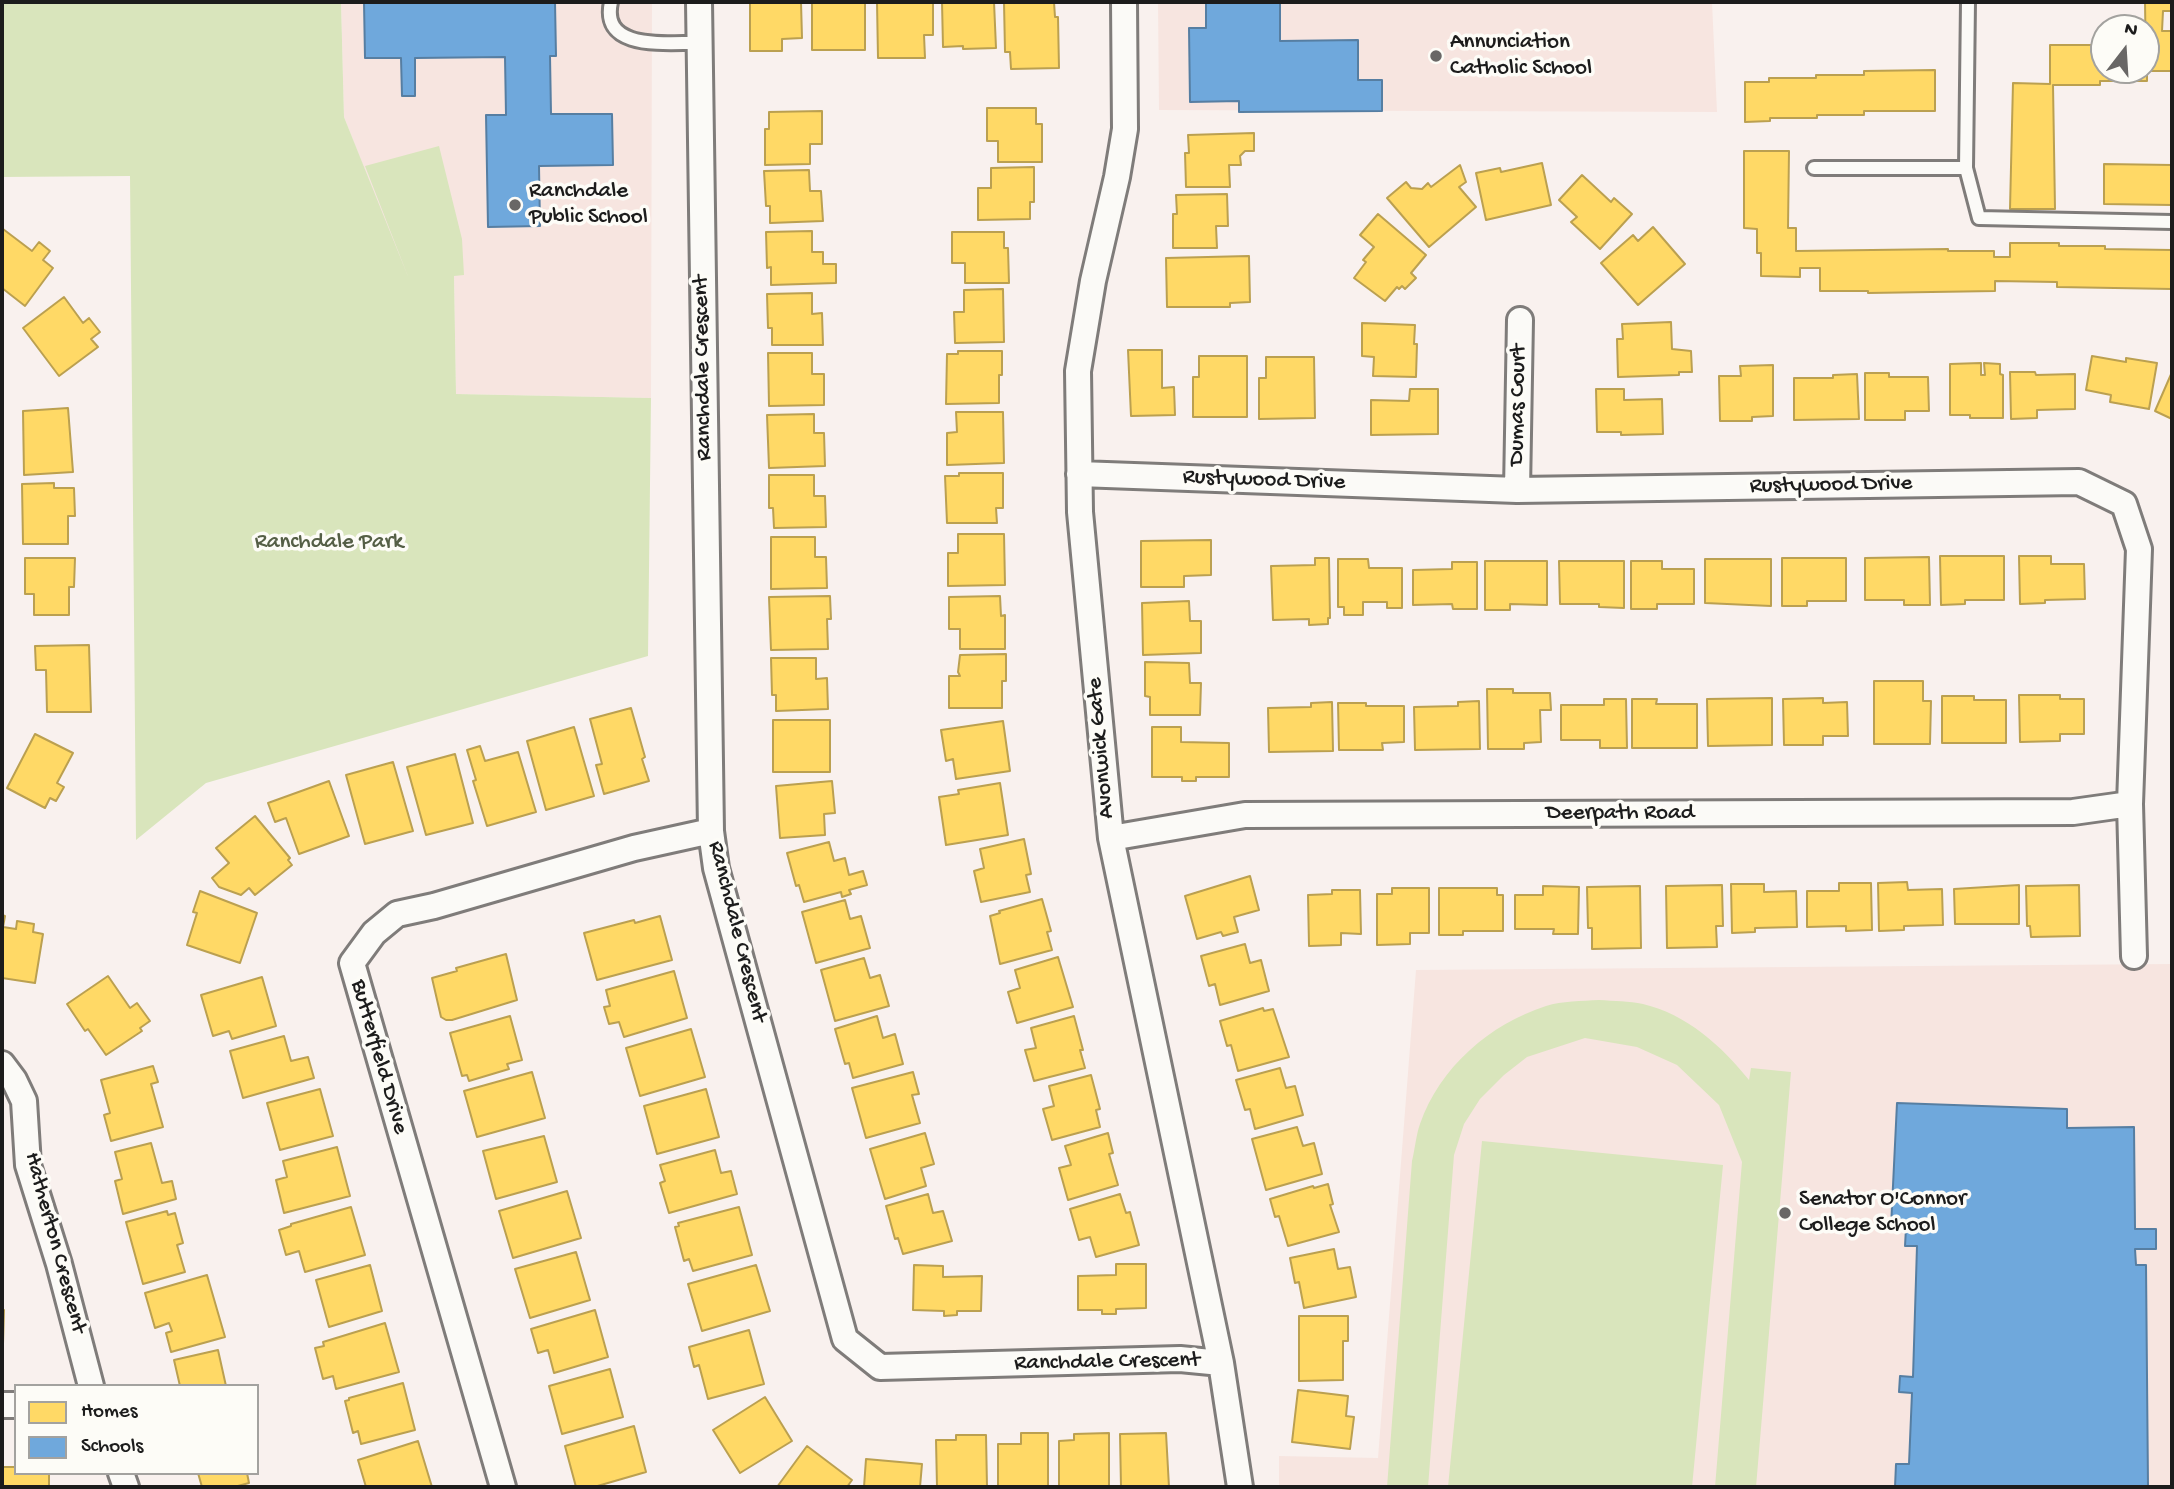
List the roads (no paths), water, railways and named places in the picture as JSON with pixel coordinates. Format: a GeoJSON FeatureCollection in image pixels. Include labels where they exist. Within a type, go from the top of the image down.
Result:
{"type":"FeatureCollection","features":[{"type":"Feature","properties":{"kind":"street","name":"Ranchdale Crescent"},"geometry":{"type":"LineString","coordinates":[[699,2],[710,831],[716,868],[845,1339],[880,1367],[1180,1359],[1221,1363]]}},
{"type":"Feature","properties":{"kind":"street","name":"Avonwick Gate"},"geometry":{"type":"LineString","coordinates":[[1125,2],[1125,129],[1093,282],[1078,371],[1080,512],[1111,838],[1221,1363],[1240,1487]]}},
{"type":"Feature","properties":{"kind":"street","name":"Dumas Court"},"geometry":{"type":"LineString","coordinates":[[1517,490],[1520,449],[1520,320]]}},
{"type":"Feature","properties":{"kind":"street","name":"Rustywood Drive"},"geometry":{"type":"LineString","coordinates":[[1079,474],[1517,490],[2078,482],[2124,504],[2139,549],[2130,804],[2134,956]]}},
{"type":"Feature","properties":{"kind":"street","name":"Deerpath Road"},"geometry":{"type":"LineString","coordinates":[[1111,838],[1245,815],[2059,812],[2130,804]]}},
{"type":"Feature","properties":{"kind":"street","name":"Butterfield Drive"},"geometry":{"type":"LineString","coordinates":[[503,1487],[352,964],[374,933],[397,914],[634,848],[710,831]]}},
{"type":"Feature","properties":{"kind":"street","name":"Hatherton Crescent"},"geometry":{"type":"LineString","coordinates":[[2,1063],[24,1101],[29,1165],[59,1264],[90,1384]]}},
{"type":"Feature","properties":{"kind":"lane"},"geometry":{"type":"LineString","coordinates":[[611,2],[613,24],[622,36],[636,41],[699,43]]}},
{"type":"Feature","properties":{"kind":"lane"},"geometry":{"type":"LineString","coordinates":[[1968,2],[1966,168],[1979,218],[2172,222]]}},
{"type":"Feature","properties":{"kind":"lane"},"geometry":{"type":"LineString","coordinates":[[1814,168],[1966,168]]}},
{"type":"Feature","properties":{"kind":"place","name":"Annunciation Catholic School"},"geometry":{"type":"Point","coordinates":[1436,56]}},
{"type":"Feature","properties":{"kind":"place","name":"Ranchdale Public School"},"geometry":{"type":"Point","coordinates":[515,205]}},
{"type":"Feature","properties":{"kind":"place","name":"Senator O'Connor College School"},"geometry":{"type":"Point","coordinates":[1785,1213]}},
{"type":"Feature","properties":{"kind":"park label","name":"Ranchdale Park"},"geometry":{"type":"Point","coordinates":[329,543]}}]}
